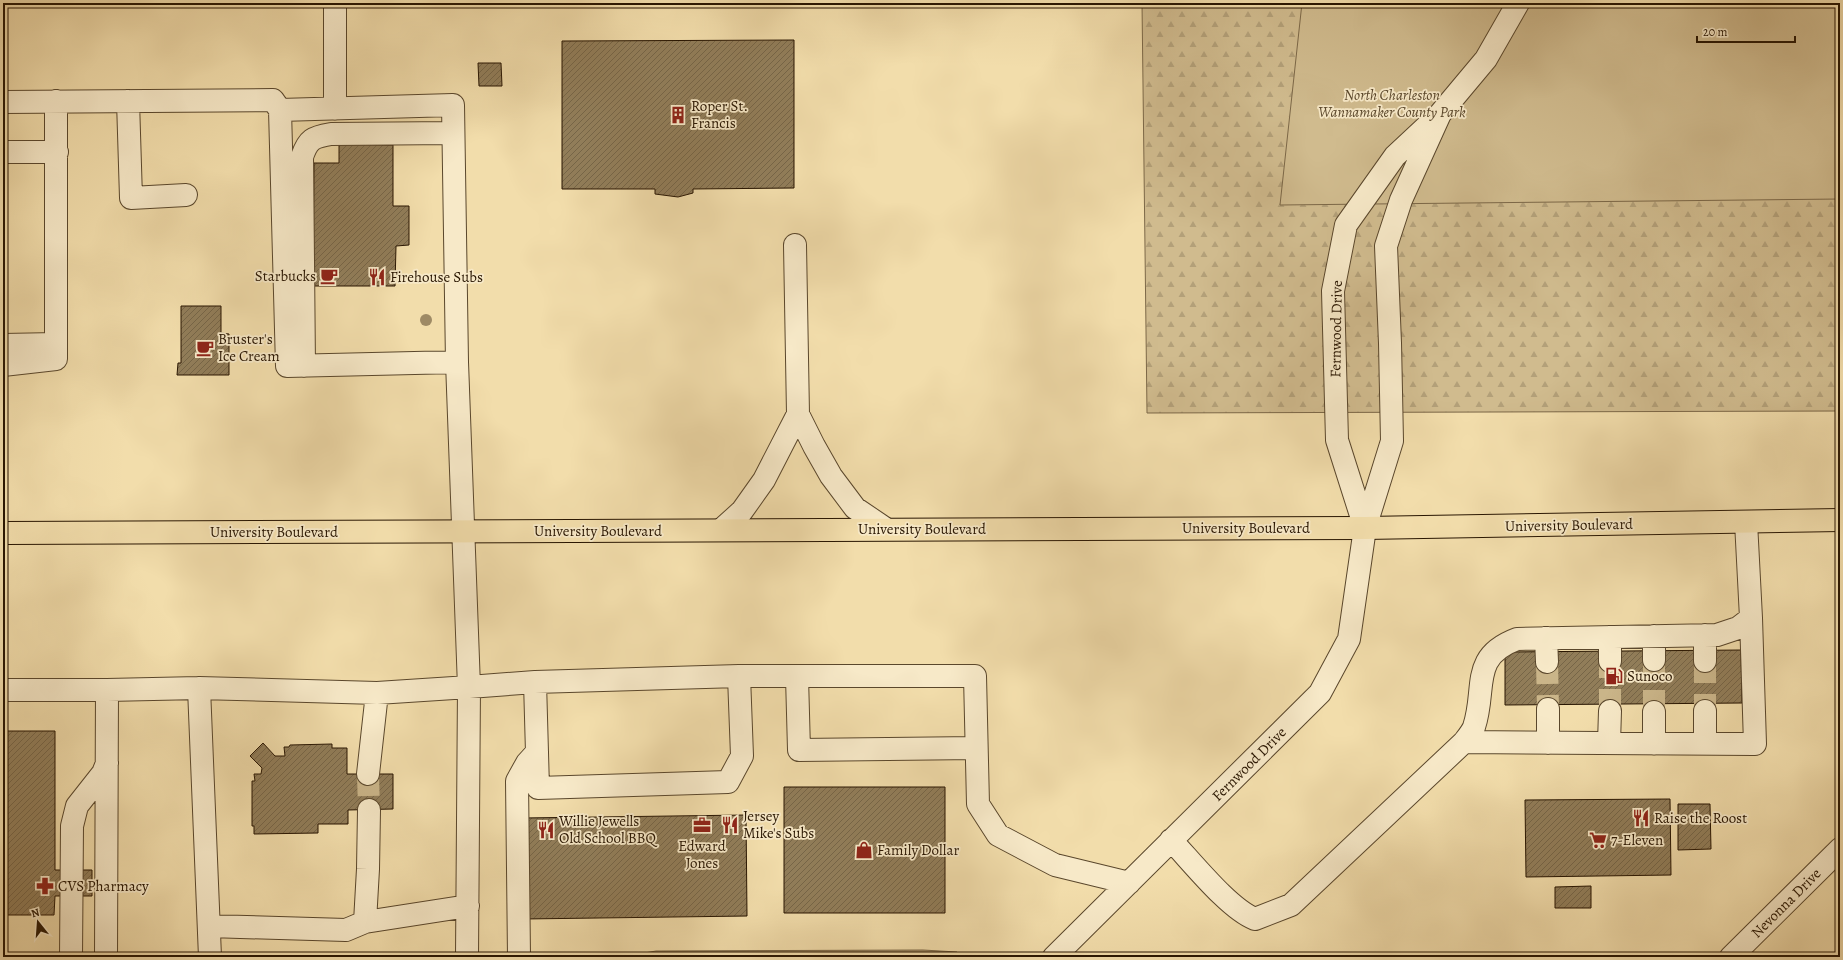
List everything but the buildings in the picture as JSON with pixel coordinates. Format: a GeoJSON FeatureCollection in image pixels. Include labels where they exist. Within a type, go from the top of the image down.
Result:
{"type":"FeatureCollection","features":[{"type":"Feature","properties":{"kind":"main road","name":"University Boulevard"},"geometry":{"type":"LineString","coordinates":[[3,533],[463,532],[886,528],[1365,528],[1840,520]]}},
{"type":"Feature","properties":{"kind":"street"},"geometry":{"type":"LineString","coordinates":[[335,3],[335,109]]}},
{"type":"Feature","properties":{"kind":"street","name":"Fernwood Drive"},"geometry":{"type":"LineString","coordinates":[[1365,528],[1337,440],[1334,291],[1346,225],[1395,156],[1440,114],[1486,59],[1518,3]]}},
{"type":"Feature","properties":{"kind":"street"},"geometry":{"type":"LineString","coordinates":[[3,102],[273,100],[280,110],[287,366],[456,362]]}},
{"type":"Feature","properties":{"kind":"street"},"geometry":{"type":"LineString","coordinates":[[56,101],[56,351]]}},
{"type":"Feature","properties":{"kind":"street"},"geometry":{"type":"LineString","coordinates":[[128,101],[131,198],[186,195]]}},
{"type":"Feature","properties":{"kind":"street"},"geometry":{"type":"LineString","coordinates":[[280,110],[453,105],[456,362],[469,687],[467,957]]}},
{"type":"Feature","properties":{"kind":"street","name":"Fernwood Drive"},"geometry":{"type":"LineString","coordinates":[[1054,957],[1320,693],[1349,639],[1365,528],[1392,441],[1386,246],[1400,200],[1440,114]]}},
{"type":"Feature","properties":{"kind":"street"},"geometry":{"type":"LineString","coordinates":[[304,366],[302,157],[305,146],[311,139],[331,134],[453,133]]}},
{"type":"Feature","properties":{"kind":"street"},"geometry":{"type":"LineString","coordinates":[[3,152],[56,152]]}},
{"type":"Feature","properties":{"kind":"street"},"geometry":{"type":"LineString","coordinates":[[795,245],[798,414],[831,476],[854,508],[886,528]]}},
{"type":"Feature","properties":{"kind":"street"},"geometry":{"type":"LineString","coordinates":[[3,345],[56,351]]}},
{"type":"Feature","properties":{"kind":"street"},"geometry":{"type":"LineString","coordinates":[[3,365],[56,351]]}},
{"type":"Feature","properties":{"kind":"street"},"geometry":{"type":"LineString","coordinates":[[721,530],[742,511],[764,480],[798,414]]}},
{"type":"Feature","properties":{"kind":"street"},"geometry":{"type":"LineString","coordinates":[[1464,742],[1755,744],[1746,522]]}},
{"type":"Feature","properties":{"kind":"street"},"geometry":{"type":"LineString","coordinates":[[1171,840],[1232,904],[1245,915],[1255,919],[1271,914],[1291,905],[1305,894],[1464,742],[1474,727],[1484,668],[1490,656],[1503,644],[1517,639],[1717,635],[1738,628],[1751,618]]}},
{"type":"Feature","properties":{"kind":"street"},"geometry":{"type":"LineString","coordinates":[[1705,635],[1705,661]]}},
{"type":"Feature","properties":{"kind":"street"},"geometry":{"type":"LineString","coordinates":[[1654,636],[1654,660]]}},
{"type":"Feature","properties":{"kind":"street"},"geometry":{"type":"LineString","coordinates":[[1610,637],[1610,661]]}},
{"type":"Feature","properties":{"kind":"street"},"geometry":{"type":"LineString","coordinates":[[1546,638],[1547,662]]}},
{"type":"Feature","properties":{"kind":"street"},"geometry":{"type":"LineString","coordinates":[[535,682],[538,788],[728,782],[742,756],[738,676]]}},
{"type":"Feature","properties":{"kind":"street"},"geometry":{"type":"LineString","coordinates":[[3,690],[199,688],[377,693],[535,682],[738,676],[797,678],[975,676],[978,804],[998,835],[1055,865],[1129,883]]}},
{"type":"Feature","properties":{"kind":"street"},"geometry":{"type":"LineString","coordinates":[[797,678],[799,750],[976,748]]}},
{"type":"Feature","properties":{"kind":"street"},"geometry":{"type":"LineString","coordinates":[[199,688],[210,957]]}},
{"type":"Feature","properties":{"kind":"street"},"geometry":{"type":"LineString","coordinates":[[106,957],[107,690]]}},
{"type":"Feature","properties":{"kind":"street"},"geometry":{"type":"LineString","coordinates":[[368,774],[377,693]]}},
{"type":"Feature","properties":{"kind":"street"},"geometry":{"type":"LineString","coordinates":[[1548,709],[1548,743]]}},
{"type":"Feature","properties":{"kind":"street"},"geometry":{"type":"LineString","coordinates":[[1705,743],[1706,711]]}},
{"type":"Feature","properties":{"kind":"street"},"geometry":{"type":"LineString","coordinates":[[1609,743],[1610,712]]}},
{"type":"Feature","properties":{"kind":"street"},"geometry":{"type":"LineString","coordinates":[[1654,712],[1654,744]]}},
{"type":"Feature","properties":{"kind":"street"},"geometry":{"type":"LineString","coordinates":[[519,957],[517,781],[527,763],[537,752]]}},
{"type":"Feature","properties":{"kind":"street"},"geometry":{"type":"LineString","coordinates":[[70,957],[72,826],[77,806],[103,773],[107,763]]}},
{"type":"Feature","properties":{"kind":"street"},"geometry":{"type":"LineString","coordinates":[[365,922],[369,810]]}},
{"type":"Feature","properties":{"kind":"street","name":"Nevonna Drive"},"geometry":{"type":"LineString","coordinates":[[1731,957],[1840,849]]}},
{"type":"Feature","properties":{"kind":"street"},"geometry":{"type":"LineString","coordinates":[[209,926],[346,930],[365,922],[468,906]]}},
{"type":"Feature","properties":{"kind":"green space"},"geometry":{"type":"Polygon","coordinates":[[[1142,3],[1840,3],[1840,411],[1147,413],[1142,3]]]}},
{"type":"Feature","properties":{"kind":"green space","name":"North Charleston Wannamaker County Park"},"geometry":{"type":"Polygon","coordinates":[[[1302,3],[1840,3],[1840,199],[1280,205],[1302,3]]]}},
{"type":"Feature","properties":{"kind":"water"},"geometry":{"type":"Polygon","coordinates":[[[923,950],[957,952],[954,957],[621,957],[656,951],[923,950]]]}},
{"type":"Feature","properties":{"kind":"tunnel"},"geometry":{"type":"LineString","coordinates":[[1654,660],[1654,712]]}},
{"type":"Feature","properties":{"kind":"tunnel"},"geometry":{"type":"LineString","coordinates":[[1610,661],[1610,711]]}},
{"type":"Feature","properties":{"kind":"tunnel"},"geometry":{"type":"LineString","coordinates":[[1705,661],[1705,711]]}},
{"type":"Feature","properties":{"kind":"tunnel"},"geometry":{"type":"LineString","coordinates":[[1547,662],[1548,709]]}},
{"type":"Feature","properties":{"kind":"tunnel"},"geometry":{"type":"LineString","coordinates":[[368,774],[369,810]]}},
{"type":"Feature","properties":{"kind":"place","name":"Roper St. Francis"},"geometry":{"type":"Point","coordinates":[678,115]}},
{"type":"Feature","properties":{"kind":"place","name":"Starbucks"},"geometry":{"type":"Point","coordinates":[329,276]}},
{"type":"Feature","properties":{"kind":"place","name":"Firehouse Subs"},"geometry":{"type":"Point","coordinates":[377,277]}},
{"type":"Feature","properties":{"kind":"place","name":"Bruster's Ice Cream"},"geometry":{"type":"Point","coordinates":[205,348]}},
{"type":"Feature","properties":{"kind":"place","name":"Sunoco"},"geometry":{"type":"Point","coordinates":[1614,676]}},
{"type":"Feature","properties":{"kind":"place","name":"Raise the Roost"},"geometry":{"type":"Point","coordinates":[1641,818]}},
{"type":"Feature","properties":{"kind":"place","name":"Edward Jones"},"geometry":{"type":"Point","coordinates":[702,825]}},
{"type":"Feature","properties":{"kind":"place","name":"Jersey Mike's Subs"},"geometry":{"type":"Point","coordinates":[730,825]}},
{"type":"Feature","properties":{"kind":"place","name":"Willie Jewells Old School BBQ"},"geometry":{"type":"Point","coordinates":[546,830]}},
{"type":"Feature","properties":{"kind":"place","name":"7-Eleven"},"geometry":{"type":"Point","coordinates":[1598,840]}},
{"type":"Feature","properties":{"kind":"place","name":"Family Dollar"},"geometry":{"type":"Point","coordinates":[864,850]}},
{"type":"Feature","properties":{"kind":"place","name":"CVS Pharmacy"},"geometry":{"type":"Point","coordinates":[45,886]}}]}
